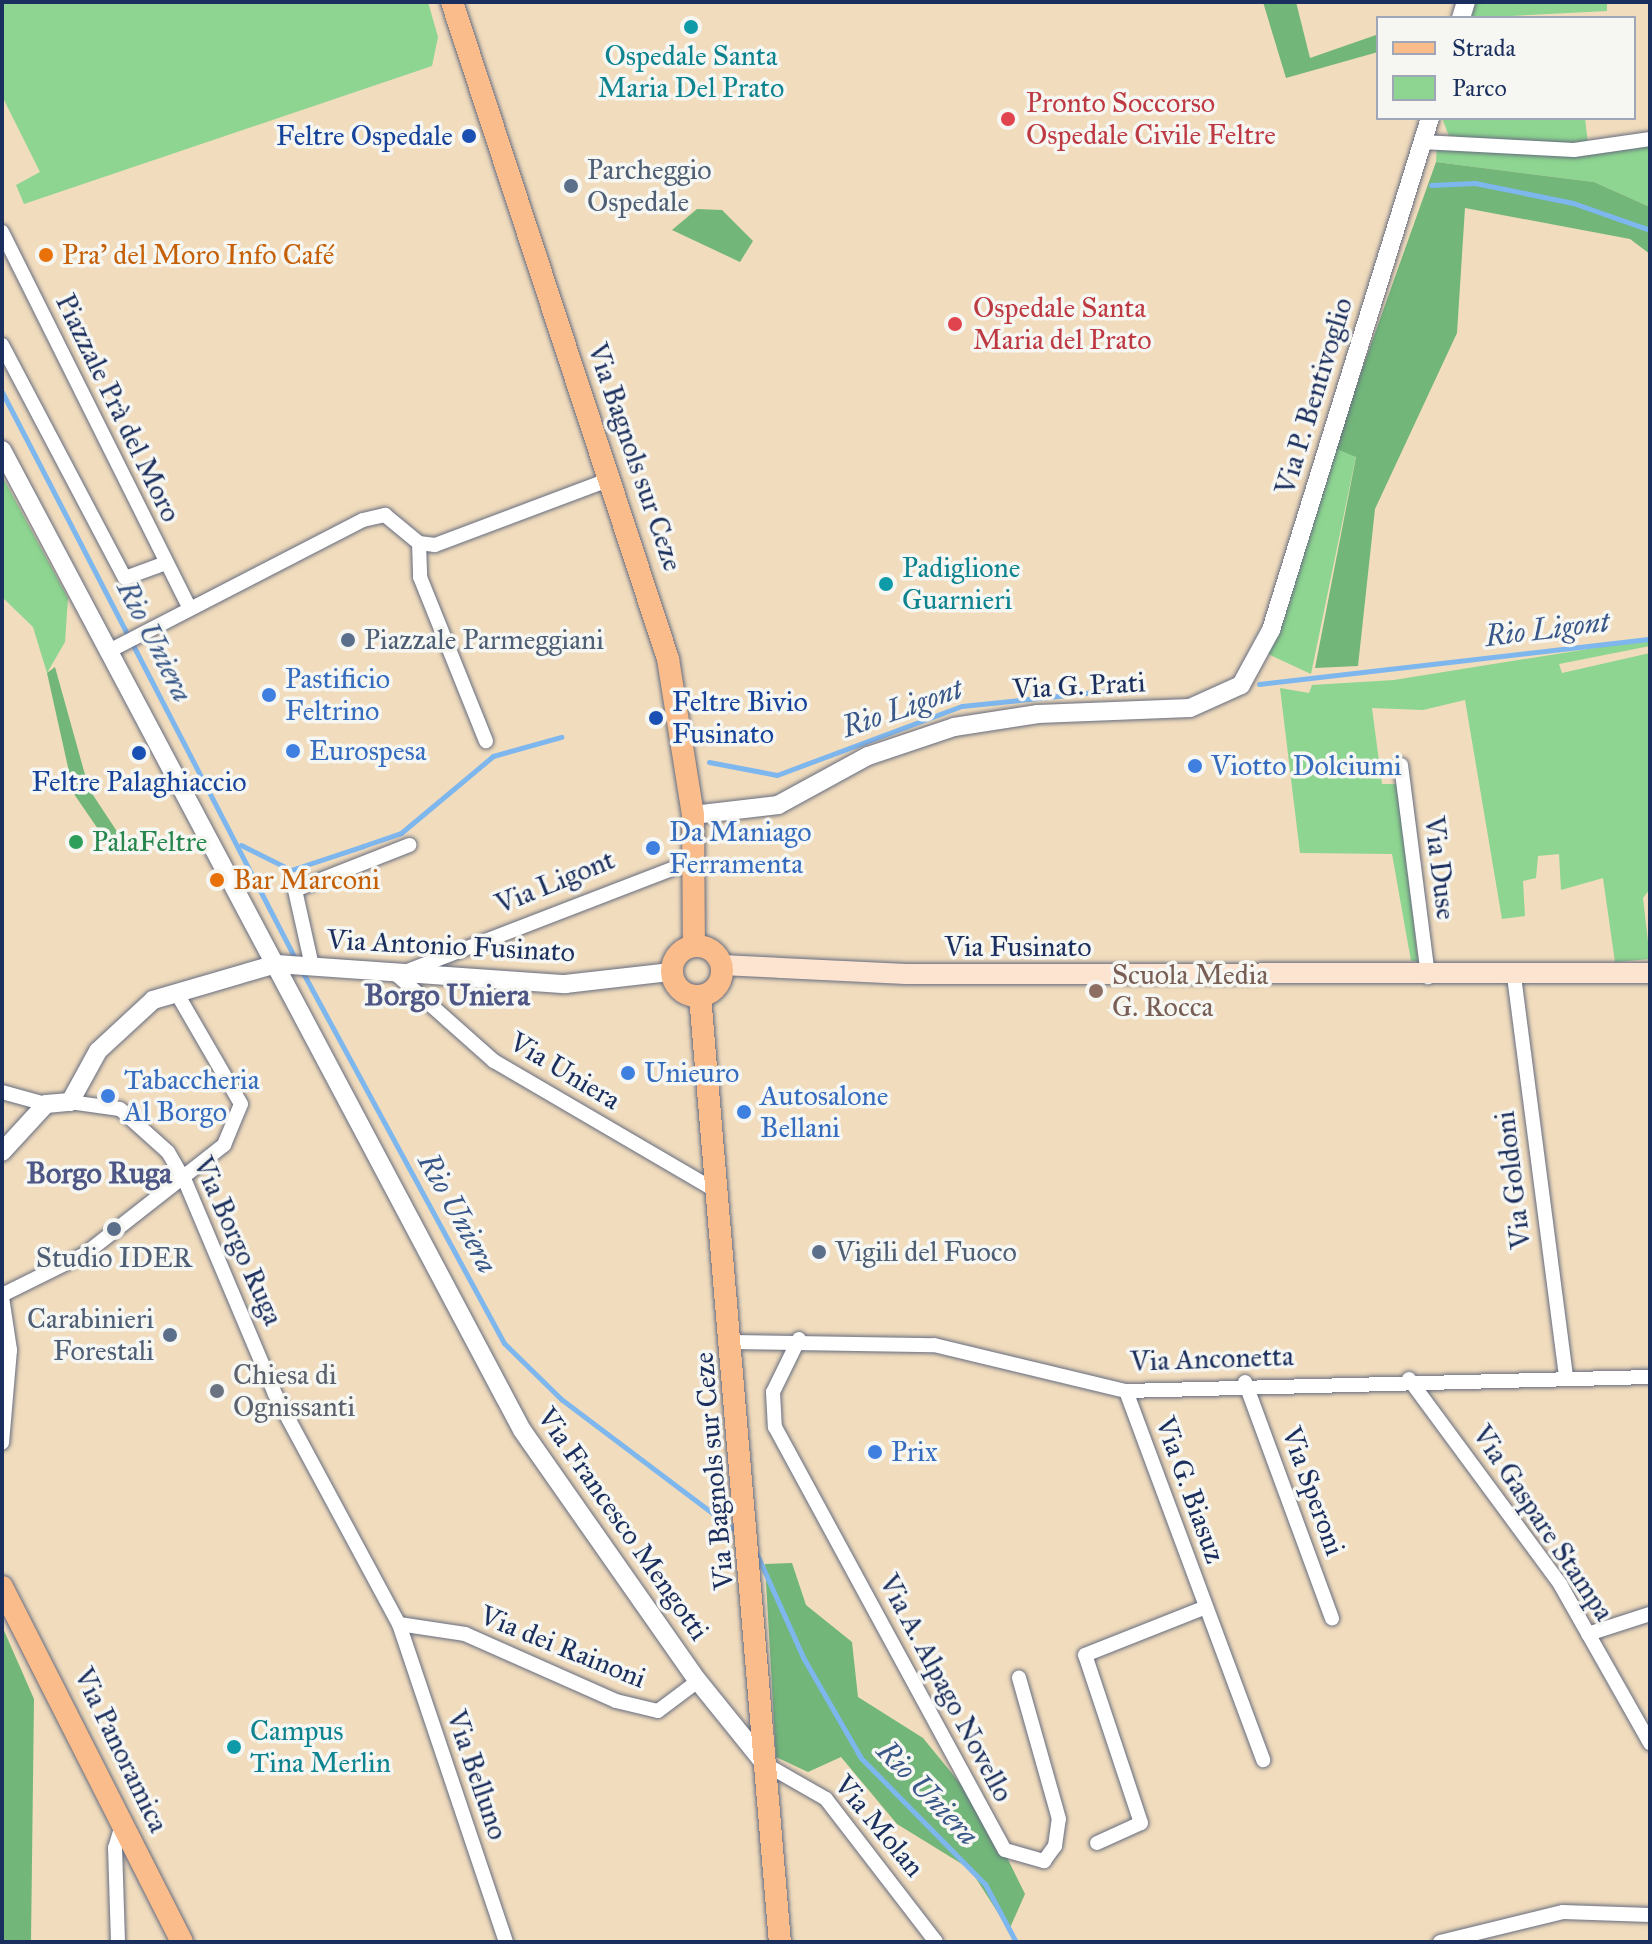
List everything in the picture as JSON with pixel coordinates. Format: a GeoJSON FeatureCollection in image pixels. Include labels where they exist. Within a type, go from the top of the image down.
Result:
{"type":"FeatureCollection","features":[{"type":"Feature","properties":{"kind":"main road","name":"Via Bagnols sur Ceze"},"geometry":{"type":"LineString","coordinates":[[452,2],[668,659],[693,815],[690,862],[694,945]]}},
{"type":"Feature","properties":{"kind":"main road"},"geometry":{"type":"LineString","coordinates":[[694,945],[708,948],[722,965],[720,982],[700,996],[677,988],[671,972],[680,951],[694,945]]}},
{"type":"Feature","properties":{"kind":"main road","name":"Via Fusinato"},"geometry":{"type":"LineString","coordinates":[[722,965],[906,974],[1428,977],[1650,973]]}},
{"type":"Feature","properties":{"kind":"main road","name":"Via Bagnols sur Ceze"},"geometry":{"type":"LineString","coordinates":[[700,996],[722,1194],[780,1942]]}},
{"type":"Feature","properties":{"kind":"main road","name":"Via Panoramica"},"geometry":{"type":"LineString","coordinates":[[2,1587],[182,1942]]}},
{"type":"Feature","properties":{"kind":"street","name":"Via P. Bentivoglio"},"geometry":{"type":"LineString","coordinates":[[1241,685],[1271,630],[1429,120]]}},
{"type":"Feature","properties":{"kind":"street"},"geometry":{"type":"LineString","coordinates":[[1422,142],[1574,150],[1650,139]]}},
{"type":"Feature","properties":{"kind":"street","name":"Piazzale Prà del Moro"},"geometry":{"type":"LineString","coordinates":[[2,232],[7,256],[189,607]]}},
{"type":"Feature","properties":{"kind":"street"},"geometry":{"type":"LineString","coordinates":[[2,345],[125,578],[166,563]]}},
{"type":"Feature","properties":{"kind":"street","name":"Via Francesco Mengotti"},"geometry":{"type":"LineString","coordinates":[[2,450],[114,648],[522,1430],[698,1681],[765,1764]]}},
{"type":"Feature","properties":{"kind":"street"},"geometry":{"type":"LineString","coordinates":[[419,543],[444,542],[611,479]]}},
{"type":"Feature","properties":{"kind":"street"},"geometry":{"type":"LineString","coordinates":[[114,648],[189,607],[375,516],[396,520],[419,543],[425,592],[486,741]]}},
{"type":"Feature","properties":{"kind":"street","name":"Via G. Prati"},"geometry":{"type":"LineString","coordinates":[[693,815],[778,805],[868,756],[944,730],[1038,714],[1190,708],[1241,685]]}},
{"type":"Feature","properties":{"kind":"street","name":"Via Duse"},"geometry":{"type":"LineString","coordinates":[[1401,765],[1428,977]]}},
{"type":"Feature","properties":{"kind":"street"},"geometry":{"type":"LineString","coordinates":[[312,966],[295,890],[409,845]]}},
{"type":"Feature","properties":{"kind":"street","name":"Via Ligont"},"geometry":{"type":"LineString","coordinates":[[397,975],[690,862]]}},
{"type":"Feature","properties":{"kind":"street"},"geometry":{"type":"LineString","coordinates":[[2,1092],[46,1104],[70,1102],[116,1032],[176,992],[280,963]]}},
{"type":"Feature","properties":{"kind":"street","name":"Via Antonio Fusinato"},"geometry":{"type":"LineString","coordinates":[[280,963],[397,975],[565,984],[671,972]]}},
{"type":"Feature","properties":{"kind":"street","name":"Via Uniera"},"geometry":{"type":"LineString","coordinates":[[397,975],[494,1061],[722,1194]]}},
{"type":"Feature","properties":{"kind":"street","name":"Via Goldoni"},"geometry":{"type":"LineString","coordinates":[[1514,976],[1566,1377]]}},
{"type":"Feature","properties":{"kind":"street"},"geometry":{"type":"LineString","coordinates":[[2,1443],[10,1350],[2,1296],[85,1254],[224,1145],[241,1104],[176,992]]}},
{"type":"Feature","properties":{"kind":"street","name":"Via Borgo Ruga"},"geometry":{"type":"LineString","coordinates":[[70,1102],[120,1109],[168,1152],[183,1177],[275,1394],[399,1624]]}},
{"type":"Feature","properties":{"kind":"street"},"geometry":{"type":"LineString","coordinates":[[2,1152],[46,1104]]}},
{"type":"Feature","properties":{"kind":"street","name":"Via Anconetta"},"geometry":{"type":"LineString","coordinates":[[733,1342],[799,1339],[934,1345],[1126,1391],[1245,1382],[1650,1377]]}},
{"type":"Feature","properties":{"kind":"street","name":"Via A. Alpago Novello"},"geometry":{"type":"LineString","coordinates":[[799,1339],[773,1392],[775,1427],[1005,1850],[1044,1861],[1055,1846],[1059,1819],[1019,1678]]}},
{"type":"Feature","properties":{"kind":"street","name":"Via Gaspare Stampa"},"geometry":{"type":"LineString","coordinates":[[1409,1379],[1560,1584],[1650,1743]]}},
{"type":"Feature","properties":{"kind":"street","name":"Via Speroni"},"geometry":{"type":"LineString","coordinates":[[1245,1382],[1332,1618]]}},
{"type":"Feature","properties":{"kind":"street","name":"Via G. Biasuz"},"geometry":{"type":"LineString","coordinates":[[1126,1391],[1263,1760]]}},
{"type":"Feature","properties":{"kind":"street","name":"Via G. Biasuz"},"geometry":{"type":"LineString","coordinates":[[1097,1843],[1141,1823],[1085,1655],[1206,1607]]}},
{"type":"Feature","properties":{"kind":"street"},"geometry":{"type":"LineString","coordinates":[[1588,1634],[1650,1614]]}},
{"type":"Feature","properties":{"kind":"street","name":"Via dei Rainoni"},"geometry":{"type":"LineString","coordinates":[[399,1624],[465,1634],[616,1701],[658,1711],[698,1681]]}},
{"type":"Feature","properties":{"kind":"street","name":"Via Belluno"},"geometry":{"type":"LineString","coordinates":[[399,1624],[506,1942]]}},
{"type":"Feature","properties":{"kind":"street","name":"Via Molan"},"geometry":{"type":"LineString","coordinates":[[765,1764],[826,1799],[936,1942]]}},
{"type":"Feature","properties":{"kind":"street"},"geometry":{"type":"LineString","coordinates":[[118,1942],[115,1848],[123,1822]]}},
{"type":"Feature","properties":{"kind":"street"},"geometry":{"type":"LineString","coordinates":[[1440,1942],[1563,1912],[1650,1915]]}},
{"type":"Feature","properties":{"kind":"green space"},"geometry":{"type":"Polygon","coordinates":[[[2,2],[428,2],[438,37],[432,66],[24,204],[16,185],[40,172],[2,96],[2,2]]]}},
{"type":"Feature","properties":{"kind":"green space"},"geometry":{"type":"Polygon","coordinates":[[[1263,2],[1296,2],[1310,58],[1376,35],[1376,53],[1286,78],[1263,2]]]}},
{"type":"Feature","properties":{"kind":"green space"},"geometry":{"type":"Polygon","coordinates":[[[1476,2],[1607,2],[1607,11],[1472,16],[1476,2]]]}},
{"type":"Feature","properties":{"kind":"green space"},"geometry":{"type":"Polygon","coordinates":[[[1443,120],[1585,120],[1588,144],[1650,139],[1650,207],[1594,182],[1436,162],[1437,143],[1484,139],[1449,136],[1443,120]]]}},
{"type":"Feature","properties":{"kind":"green space"},"geometry":{"type":"Polygon","coordinates":[[[1436,162],[1594,182],[1650,207],[1650,254],[1630,239],[1465,208],[1457,333],[1375,509],[1358,666],[1315,668],[1356,457],[1334,448],[1436,162]]]}},
{"type":"Feature","properties":{"kind":"green space"},"geometry":{"type":"Polygon","coordinates":[[[697,209],[722,210],[753,241],[740,262],[672,230],[697,209]]]}},
{"type":"Feature","properties":{"kind":"green space"},"geometry":{"type":"Polygon","coordinates":[[[1334,448],[1356,456],[1311,674],[1268,654],[1334,448]]]}},
{"type":"Feature","properties":{"kind":"green space"},"geometry":{"type":"Polygon","coordinates":[[[2,476],[68,598],[65,642],[47,673],[33,627],[2,597],[2,476]]]}},
{"type":"Feature","properties":{"kind":"green space"},"geometry":{"type":"Polygon","coordinates":[[[1650,639],[1650,646],[1559,664],[1562,673],[1650,653],[1650,889],[1643,898],[1650,959],[1615,962],[1603,878],[1561,890],[1559,854],[1538,856],[1536,878],[1523,881],[1525,916],[1502,919],[1465,700],[1423,710],[1372,708],[1382,784],[1398,784],[1418,961],[1411,961],[1392,854],[1300,853],[1280,688],[1309,693],[1312,685],[1394,680],[1650,639]]]}},
{"type":"Feature","properties":{"kind":"green space"},"geometry":{"type":"Polygon","coordinates":[[[55,667],[89,789],[118,833],[111,848],[74,794],[47,673],[55,667]]]}},
{"type":"Feature","properties":{"kind":"green space"},"geometry":{"type":"Polygon","coordinates":[[[792,1563],[806,1605],[852,1642],[858,1697],[923,1738],[986,1815],[1025,1894],[1009,1930],[970,1869],[897,1824],[841,1757],[808,1772],[776,1757],[765,1564],[792,1563]]]}},
{"type":"Feature","properties":{"kind":"green space"},"geometry":{"type":"Polygon","coordinates":[[[2,1626],[34,1699],[31,1942],[2,1942],[2,1626]]]}},
{"type":"Feature","properties":{"kind":"waterway"},"geometry":{"type":"LineString","coordinates":[[1431,185],[1475,183],[1573,203],[1650,230]]}},
{"type":"Feature","properties":{"kind":"waterway","name":"Rio Uniera"},"geometry":{"type":"LineString","coordinates":[[2,392],[297,962]]}},
{"type":"Feature","properties":{"kind":"waterway","name":"Rio Ligont"},"geometry":{"type":"LineString","coordinates":[[1259,684],[1650,639]]}},
{"type":"Feature","properties":{"kind":"waterway","name":"Rio Ligont"},"geometry":{"type":"LineString","coordinates":[[709,762],[777,775],[962,706],[1113,690]]}},
{"type":"Feature","properties":{"kind":"waterway","name":"Rio Ligont"},"geometry":{"type":"LineString","coordinates":[[241,845],[291,870],[363,846],[401,833],[493,756],[561,737]]}},
{"type":"Feature","properties":{"kind":"waterway","name":"Rio Uniera"},"geometry":{"type":"LineString","coordinates":[[302,971],[504,1343],[561,1399],[739,1533]]}},
{"type":"Feature","properties":{"kind":"waterway","name":"Rio Uniera"},"geometry":{"type":"LineString","coordinates":[[754,1548],[804,1659],[861,1758],[985,1884],[1016,1942]]}},
{"type":"Feature","properties":{"kind":"place","name":"Ospedale Santa Maria Del Prato"},"geometry":{"type":"Point","coordinates":[691,27]}},
{"type":"Feature","properties":{"kind":"place","name":"Pronto Soccorso Ospedale Civile Feltre"},"geometry":{"type":"Point","coordinates":[1008,119]}},
{"type":"Feature","properties":{"kind":"place","name":"Feltre Ospedale"},"geometry":{"type":"Point","coordinates":[469,136]}},
{"type":"Feature","properties":{"kind":"place","name":"Parcheggio Ospedale"},"geometry":{"type":"Point","coordinates":[571,186]}},
{"type":"Feature","properties":{"kind":"place","name":"Pra' del Moro Info Café"},"geometry":{"type":"Point","coordinates":[46,255]}},
{"type":"Feature","properties":{"kind":"place","name":"Ospedale Santa Maria del Prato"},"geometry":{"type":"Point","coordinates":[955,324]}},
{"type":"Feature","properties":{"kind":"place","name":"Padiglione Guarnieri"},"geometry":{"type":"Point","coordinates":[886,584]}},
{"type":"Feature","properties":{"kind":"place","name":"Piazzale Parmeggiani"},"geometry":{"type":"Point","coordinates":[348,640]}},
{"type":"Feature","properties":{"kind":"place","name":"Pastificio Feltrino"},"geometry":{"type":"Point","coordinates":[269,695]}},
{"type":"Feature","properties":{"kind":"place","name":"Feltre Bivio Fusinato"},"geometry":{"type":"Point","coordinates":[656,718]}},
{"type":"Feature","properties":{"kind":"place","name":"Eurospesa"},"geometry":{"type":"Point","coordinates":[293,751]}},
{"type":"Feature","properties":{"kind":"place","name":"Feltre Palaghiaccio"},"geometry":{"type":"Point","coordinates":[139,753]}},
{"type":"Feature","properties":{"kind":"place","name":"Viotto Dolciumi"},"geometry":{"type":"Point","coordinates":[1195,766]}},
{"type":"Feature","properties":{"kind":"place","name":"PalaFeltre"},"geometry":{"type":"Point","coordinates":[76,842]}},
{"type":"Feature","properties":{"kind":"place","name":"Da Maniago Ferramenta"},"geometry":{"type":"Point","coordinates":[653,848]}},
{"type":"Feature","properties":{"kind":"place","name":"Bar Marconi"},"geometry":{"type":"Point","coordinates":[217,880]}},
{"type":"Feature","properties":{"kind":"place","name":"Scuola Media G. Rocca"},"geometry":{"type":"Point","coordinates":[1096,991]}},
{"type":"Feature","properties":{"kind":"place","name":"Unieuro"},"geometry":{"type":"Point","coordinates":[628,1073]}},
{"type":"Feature","properties":{"kind":"place","name":"Tabaccheria Al Borgo"},"geometry":{"type":"Point","coordinates":[108,1096]}},
{"type":"Feature","properties":{"kind":"place","name":"Autosalone Bellani"},"geometry":{"type":"Point","coordinates":[744,1112]}},
{"type":"Feature","properties":{"kind":"place","name":"Studio IDER"},"geometry":{"type":"Point","coordinates":[114,1229]}},
{"type":"Feature","properties":{"kind":"place","name":"Vigili del Fuoco"},"geometry":{"type":"Point","coordinates":[819,1252]}},
{"type":"Feature","properties":{"kind":"place","name":"Carabinieri Forestali"},"geometry":{"type":"Point","coordinates":[170,1335]}},
{"type":"Feature","properties":{"kind":"place","name":"Chiesa di Ognissanti"},"geometry":{"type":"Point","coordinates":[217,1391]}},
{"type":"Feature","properties":{"kind":"place","name":"Prix"},"geometry":{"type":"Point","coordinates":[875,1452]}},
{"type":"Feature","properties":{"kind":"place","name":"Campus Tina Merlin"},"geometry":{"type":"Point","coordinates":[234,1747]}},
{"type":"Feature","properties":{"kind":"district","name":"Borgo Uniera"},"geometry":{"type":"Point","coordinates":[447,995]}},
{"type":"Feature","properties":{"kind":"district","name":"Borgo Ruga"},"geometry":{"type":"Point","coordinates":[99,1173]}}]}
